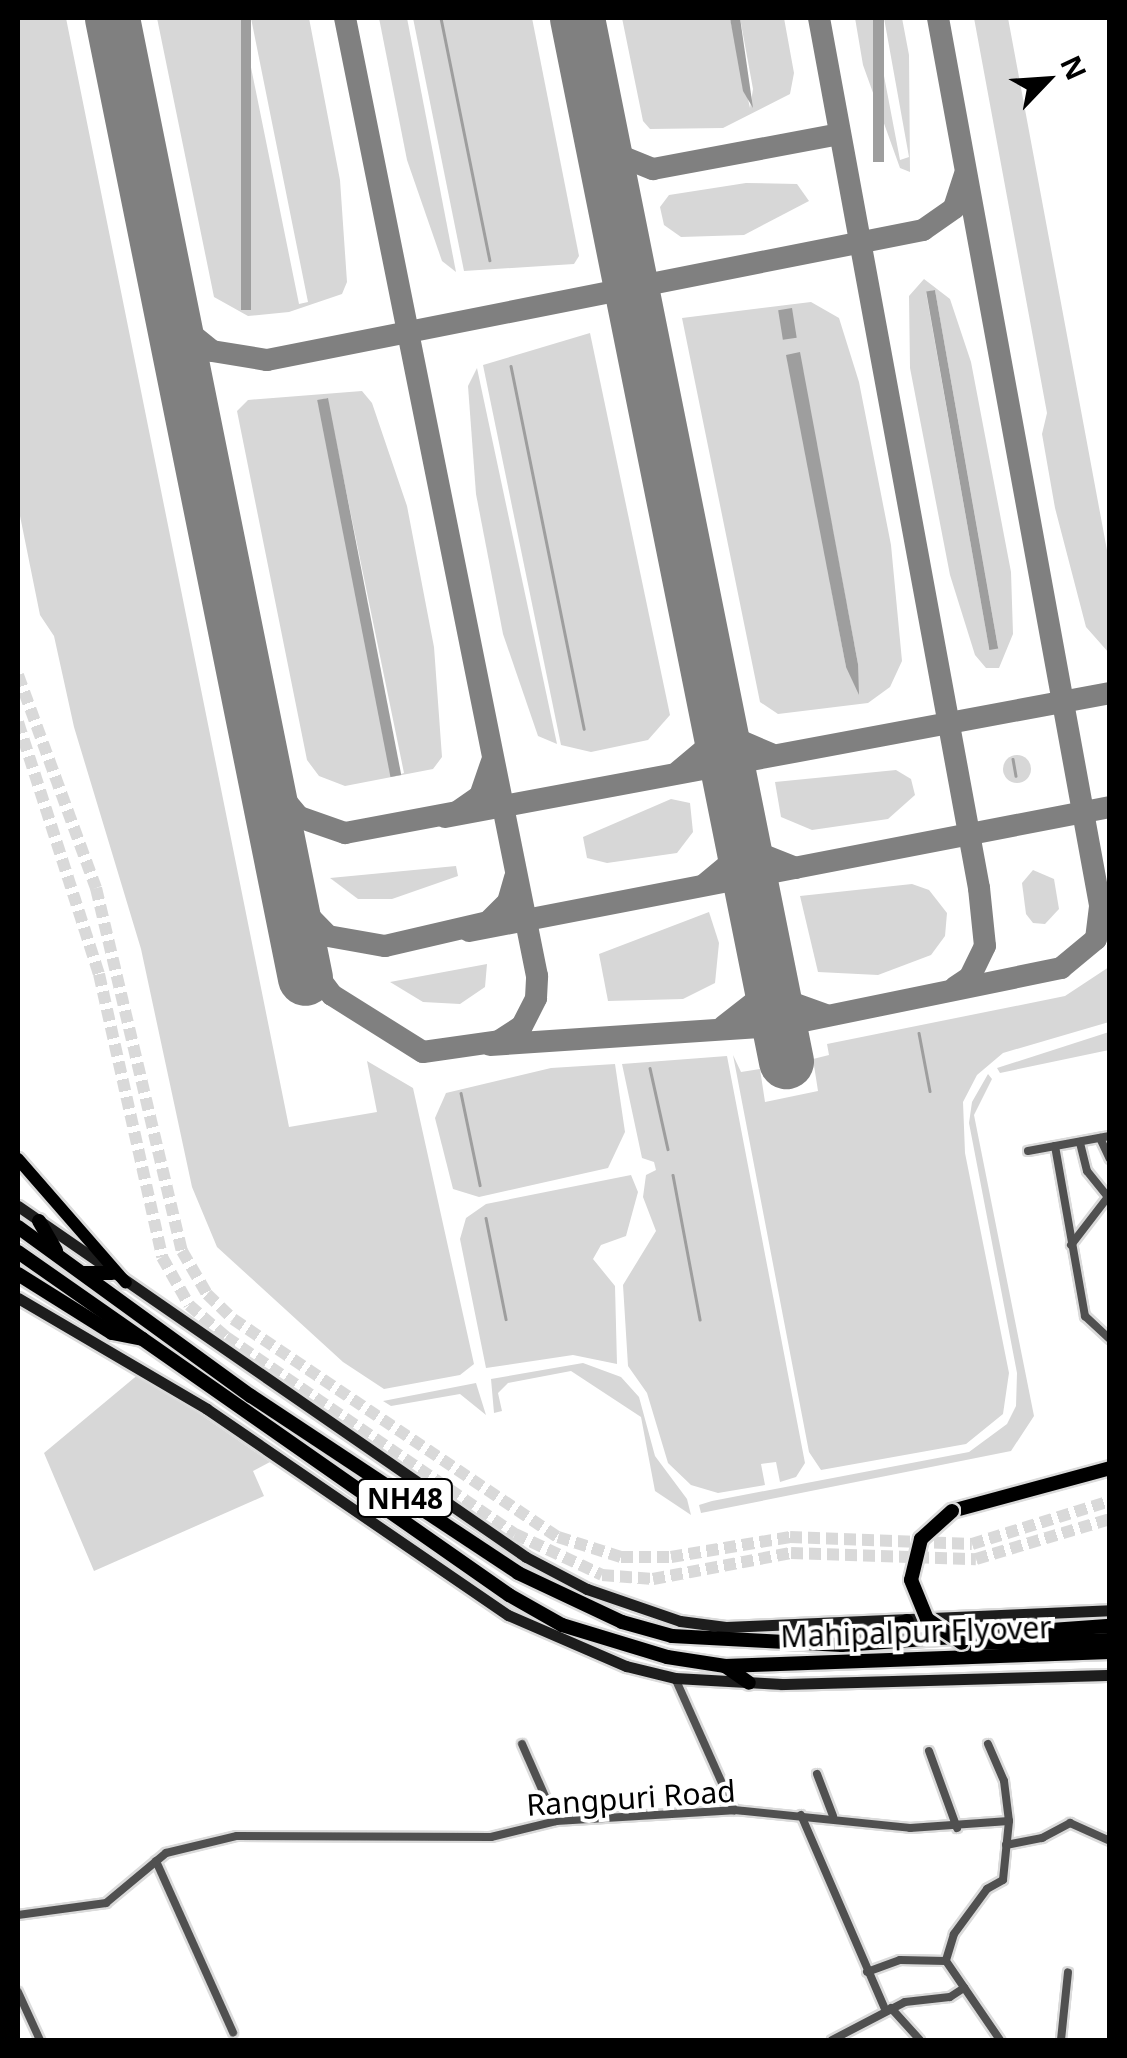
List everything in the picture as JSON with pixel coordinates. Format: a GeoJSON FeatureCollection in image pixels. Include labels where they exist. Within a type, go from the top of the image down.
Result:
{"type":"FeatureCollection","features":[{"type":"Feature","properties":{"kind":"highway"},"geometry":{"type":"LineString","coordinates":[[18,1159],[126,1283]]}},
{"type":"Feature","properties":{"kind":"highway"},"geometry":{"type":"LineString","coordinates":[[39,1221],[60,1256]]}},
{"type":"Feature","properties":{"kind":"highway","name":"NH48"},"geometry":{"type":"LineString","coordinates":[[18,1226],[284,1418],[572,1604],[672,1636],[842,1645]]}},
{"type":"Feature","properties":{"kind":"highway","name":"NH48"},"geometry":{"type":"LineString","coordinates":[[18,1252],[562,1625],[667,1658],[725,1666]]}},
{"type":"Feature","properties":{"kind":"highway"},"geometry":{"type":"LineString","coordinates":[[82,1272],[112,1273]]}},
{"type":"Feature","properties":{"kind":"highway"},"geometry":{"type":"LineString","coordinates":[[18,1274],[112,1334],[143,1340]]}},
{"type":"Feature","properties":{"kind":"highway"},"geometry":{"type":"LineString","coordinates":[[1110,1468],[976,1501],[934,1523],[913,1559],[916,1601],[934,1627],[962,1642],[1110,1640]]}},
{"type":"Feature","properties":{"kind":"highway"},"geometry":{"type":"LineString","coordinates":[[842,1645],[907,1621]]}},
{"type":"Feature","properties":{"kind":"highway","name":"Mahipalpur Flyover"},"geometry":{"type":"LineString","coordinates":[[842,1645],[1110,1626]]}},
{"type":"Feature","properties":{"kind":"highway","name":"Mahipalpur Flyover"},"geometry":{"type":"LineString","coordinates":[[725,1666],[1110,1652]]}},
{"type":"Feature","properties":{"kind":"highway"},"geometry":{"type":"LineString","coordinates":[[725,1666],[749,1683]]}},
{"type":"Feature","properties":{"kind":"main road"},"geometry":{"type":"LineString","coordinates":[[18,1206],[126,1283],[577,1585],[710,1626],[1110,1610]]}},
{"type":"Feature","properties":{"kind":"main road"},"geometry":{"type":"LineString","coordinates":[[126,1283],[133,1310]]}},
{"type":"Feature","properties":{"kind":"main road"},"geometry":{"type":"LineString","coordinates":[[18,1298],[207,1409],[508,1616],[561,1642],[676,1678],[749,1683],[998,1681],[1110,1675]]}},
{"type":"Feature","properties":{"kind":"street"},"geometry":{"type":"LineString","coordinates":[[1028,1151],[1105,1137],[1110,1159]]}},
{"type":"Feature","properties":{"kind":"street"},"geometry":{"type":"LineString","coordinates":[[1070,1246],[1108,1197],[1087,1171],[1080,1142]]}},
{"type":"Feature","properties":{"kind":"street"},"geometry":{"type":"LineString","coordinates":[[1055,1146],[1070,1246],[1087,1320],[1110,1339]]}},
{"type":"Feature","properties":{"kind":"street"},"geometry":{"type":"LineString","coordinates":[[676,1678],[734,1810]]}},
{"type":"Feature","properties":{"kind":"street"},"geometry":{"type":"LineString","coordinates":[[522,1744],[556,1821]]}},
{"type":"Feature","properties":{"kind":"street"},"geometry":{"type":"LineString","coordinates":[[946,1961],[956,1930],[987,1889],[1002,1884],[1009,1821],[1004,1781],[988,1744]]}},
{"type":"Feature","properties":{"kind":"street"},"geometry":{"type":"LineString","coordinates":[[929,1751],[958,1828]]}},
{"type":"Feature","properties":{"kind":"street"},"geometry":{"type":"LineString","coordinates":[[817,1774],[833,1816]]}},
{"type":"Feature","properties":{"kind":"street","name":"Rangpuri Road"},"geometry":{"type":"LineString","coordinates":[[18,1915],[106,1903],[172,1850],[237,1836],[491,1838],[556,1821],[734,1810],[958,1828],[1009,1821]]}},
{"type":"Feature","properties":{"kind":"street"},"geometry":{"type":"LineString","coordinates":[[801,1816],[868,1972],[889,2010],[920,2040]]}},
{"type":"Feature","properties":{"kind":"street"},"geometry":{"type":"LineString","coordinates":[[1006,1845],[1042,1838],[1070,1823],[1110,1841]]}},
{"type":"Feature","properties":{"kind":"street"},"geometry":{"type":"LineString","coordinates":[[156,1862],[233,2032]]}},
{"type":"Feature","properties":{"kind":"street"},"geometry":{"type":"LineString","coordinates":[[868,1972],[900,1960],[946,1961]]}},
{"type":"Feature","properties":{"kind":"street"},"geometry":{"type":"LineString","coordinates":[[946,1961],[1000,2040]]}},
{"type":"Feature","properties":{"kind":"street"},"geometry":{"type":"LineString","coordinates":[[1061,2040],[1068,1972]]}},
{"type":"Feature","properties":{"kind":"street"},"geometry":{"type":"LineString","coordinates":[[832,2040],[889,2010],[964,1988]]}},
{"type":"Feature","properties":{"kind":"street"},"geometry":{"type":"LineString","coordinates":[[18,1992],[40,2040]]}},
{"type":"Feature","properties":{"kind":"shaded area"},"geometry":{"type":"Polygon","coordinates":[[[18,18],[66,18],[289,1127],[377,1112],[367,1061],[413,1088],[474,1364],[460,1375],[384,1389],[343,1362],[217,1247],[192,1187],[141,949],[74,727],[54,636],[40,615],[18,506],[18,18]]]}},
{"type":"Feature","properties":{"kind":"shaded area"},"geometry":{"type":"Polygon","coordinates":[[[157,18],[241,18],[299,304],[308,302],[251,18],[309,18],[340,180],[347,282],[342,294],[289,312],[248,316],[214,297],[157,18]]]}},
{"type":"Feature","properties":{"kind":"shaded area"},"geometry":{"type":"Polygon","coordinates":[[[241,18],[251,18],[251,310],[241,310],[241,18]]]}},
{"type":"Feature","properties":{"kind":"shaded area"},"geometry":{"type":"Polygon","coordinates":[[[379,18],[407,18],[456,272],[442,261],[407,160],[379,18]]]}},
{"type":"Feature","properties":{"kind":"shaded area"},"geometry":{"type":"Polygon","coordinates":[[[413,18],[532,18],[579,256],[574,264],[464,271],[413,18]]]}},
{"type":"Feature","properties":{"kind":"shaded area"},"geometry":{"type":"Polygon","coordinates":[[[622,18],[730,18],[750,108],[753,89],[740,18],[784,18],[794,73],[790,94],[723,128],[650,129],[643,121],[622,18]]]}},
{"type":"Feature","properties":{"kind":"shaded area"},"geometry":{"type":"Polygon","coordinates":[[[730,18],[740,18],[753,108],[743,91],[730,18]]]}},
{"type":"Feature","properties":{"kind":"shaded area"},"geometry":{"type":"Polygon","coordinates":[[[855,18],[873,18],[900,160],[909,157],[884,18],[902,18],[909,55],[910,172],[900,168],[863,65],[855,18]]]}},
{"type":"Feature","properties":{"kind":"shaded area"},"geometry":{"type":"Polygon","coordinates":[[[873,18],[884,18],[884,162],[873,162],[873,18]]]}},
{"type":"Feature","properties":{"kind":"shaded area"},"geometry":{"type":"Polygon","coordinates":[[[974,18],[1008,18],[1109,561],[1109,653],[1086,627],[1055,508],[1042,434],[1047,413],[974,18]]]}},
{"type":"Feature","properties":{"kind":"shaded area"},"geometry":{"type":"Polygon","coordinates":[[[746,183],[797,184],[809,201],[744,235],[681,237],[664,225],[660,207],[669,195],[746,183]]]}},
{"type":"Feature","properties":{"kind":"shaded area"},"geometry":{"type":"Polygon","coordinates":[[[924,279],[950,299],[971,362],[1011,572],[1013,634],[999,668],[986,668],[975,655],[950,575],[910,368],[909,296],[924,279]],[[935,290],[926,292],[989,648],[998,647],[935,290]]]}},
{"type":"Feature","properties":{"kind":"shaded area"},"geometry":{"type":"Polygon","coordinates":[[[935,290],[998,648],[989,650],[926,292],[935,290]]]}},
{"type":"Feature","properties":{"kind":"shaded area"},"geometry":{"type":"Polygon","coordinates":[[[811,302],[839,318],[859,382],[891,545],[902,661],[890,687],[868,703],[778,714],[760,702],[682,318],[811,302]],[[799,353],[846,667],[858,664],[799,353]]]}},
{"type":"Feature","properties":{"kind":"shaded area"},"geometry":{"type":"Polygon","coordinates":[[[792,308],[797,338],[783,340],[778,310],[792,308]]]}},
{"type":"Feature","properties":{"kind":"shaded area"},"geometry":{"type":"Polygon","coordinates":[[[590,333],[670,715],[648,740],[591,752],[561,745],[483,365],[590,333]]]}},
{"type":"Feature","properties":{"kind":"shaded area"},"geometry":{"type":"Polygon","coordinates":[[[800,352],[858,664],[859,695],[846,667],[786,355],[800,352]]]}},
{"type":"Feature","properties":{"kind":"shaded area"},"geometry":{"type":"Polygon","coordinates":[[[477,368],[557,744],[538,736],[503,634],[476,494],[468,386],[477,368]]]}},
{"type":"Feature","properties":{"kind":"shaded area"},"geometry":{"type":"Polygon","coordinates":[[[362,391],[372,403],[407,506],[434,647],[442,757],[433,769],[345,786],[319,776],[307,760],[237,411],[248,400],[362,391]],[[327,398],[318,401],[395,776],[404,773],[327,398]]]}},
{"type":"Feature","properties":{"kind":"shaded area"},"geometry":{"type":"Polygon","coordinates":[[[328,398],[401,775],[390,777],[317,400],[328,398]]]}},
{"type":"Feature","properties":{"kind":"shaded area"},"geometry":{"type":"Polygon","coordinates":[[[1017,755],[1027,759],[1031,769],[1027,779],[1017,783],[1007,779],[1003,769],[1007,759],[1017,755]]]}},
{"type":"Feature","properties":{"kind":"shaded area"},"geometry":{"type":"Polygon","coordinates":[[[896,770],[911,779],[915,795],[888,819],[812,830],[781,817],[775,782],[896,770]]]}},
{"type":"Feature","properties":{"kind":"shaded area"},"geometry":{"type":"Polygon","coordinates":[[[671,799],[690,803],[693,832],[677,853],[607,863],[587,858],[583,837],[671,799]]]}},
{"type":"Feature","properties":{"kind":"shaded area"},"geometry":{"type":"Polygon","coordinates":[[[456,866],[458,876],[392,899],[358,899],[330,878],[456,866]]]}},
{"type":"Feature","properties":{"kind":"shaded area"},"geometry":{"type":"Polygon","coordinates":[[[1033,870],[1054,879],[1059,909],[1045,924],[1033,923],[1026,914],[1022,883],[1033,870]]]}},
{"type":"Feature","properties":{"kind":"shaded area"},"geometry":{"type":"Polygon","coordinates":[[[912,884],[929,890],[947,913],[945,936],[931,955],[878,975],[818,972],[800,896],[912,884]]]}},
{"type":"Feature","properties":{"kind":"shaded area"},"geometry":{"type":"Polygon","coordinates":[[[709,912],[719,943],[715,983],[683,999],[608,1001],[599,954],[709,912]]]}},
{"type":"Feature","properties":{"kind":"shaded area"},"geometry":{"type":"Polygon","coordinates":[[[487,964],[485,987],[460,1004],[423,1002],[390,982],[487,964]]]}},
{"type":"Feature","properties":{"kind":"shaded area"},"geometry":{"type":"Polygon","coordinates":[[[1109,967],[1109,1022],[1003,1053],[977,1075],[963,1102],[965,1153],[1009,1373],[1003,1414],[966,1444],[821,1470],[809,1452],[733,1055],[741,1072],[760,1069],[765,1102],[818,1091],[813,1059],[829,1055],[827,1044],[1065,996],[1109,967]]]}},
{"type":"Feature","properties":{"kind":"shaded area"},"geometry":{"type":"Polygon","coordinates":[[[1109,1032],[1109,1050],[1000,1073],[997,1068],[1109,1032]]]}},
{"type":"Feature","properties":{"kind":"shaded area"},"geometry":{"type":"Polygon","coordinates":[[[727,1056],[805,1463],[796,1477],[780,1482],[776,1462],[761,1464],[765,1485],[718,1493],[691,1485],[668,1463],[647,1393],[628,1366],[623,1285],[656,1231],[643,1197],[646,1175],[656,1170],[654,1162],[642,1158],[622,1064],[727,1056]]]}},
{"type":"Feature","properties":{"kind":"shaded area"},"geometry":{"type":"Polygon","coordinates":[[[615,1064],[625,1132],[608,1168],[479,1197],[453,1189],[435,1118],[446,1093],[551,1068],[615,1064]]]}},
{"type":"Feature","properties":{"kind":"shaded area"},"geometry":{"type":"Polygon","coordinates":[[[988,1074],[992,1079],[974,1115],[1034,1416],[1011,1451],[701,1513],[699,1505],[712,1501],[969,1452],[1007,1424],[1016,1406],[1017,1373],[969,1123],[972,1102],[988,1074]]]}},
{"type":"Feature","properties":{"kind":"shaded area"},"geometry":{"type":"Polygon","coordinates":[[[631,1175],[638,1192],[626,1236],[601,1245],[593,1259],[615,1286],[617,1364],[573,1355],[486,1368],[460,1239],[466,1218],[486,1204],[631,1175]]]}},
{"type":"Feature","properties":{"kind":"shaded area"},"geometry":{"type":"Polygon","coordinates":[[[583,1363],[621,1377],[639,1397],[655,1456],[687,1499],[691,1515],[655,1491],[641,1417],[571,1371],[508,1383],[498,1393],[502,1411],[494,1413],[491,1379],[583,1363]]]}},
{"type":"Feature","properties":{"kind":"shaded area"},"geometry":{"type":"Polygon","coordinates":[[[140,1373],[270,1462],[253,1471],[264,1496],[94,1571],[44,1453],[140,1373]]]}},
{"type":"Feature","properties":{"kind":"shaded area"},"geometry":{"type":"Polygon","coordinates":[[[476,1383],[486,1415],[460,1394],[391,1406],[383,1401],[476,1383]]]}},
{"type":"Feature","properties":{"kind":"waterway"},"geometry":{"type":"LineString","coordinates":[[441,18],[490,260]]}},
{"type":"Feature","properties":{"kind":"waterway"},"geometry":{"type":"LineString","coordinates":[[511,366],[584,729]]}},
{"type":"Feature","properties":{"kind":"waterway"},"geometry":{"type":"LineString","coordinates":[[1013,759],[1016,776]]}},
{"type":"Feature","properties":{"kind":"waterway"},"geometry":{"type":"LineString","coordinates":[[919,1033],[930,1091]]}},
{"type":"Feature","properties":{"kind":"waterway"},"geometry":{"type":"LineString","coordinates":[[650,1068],[668,1149]]}},
{"type":"Feature","properties":{"kind":"waterway"},"geometry":{"type":"LineString","coordinates":[[461,1093],[480,1185]]}},
{"type":"Feature","properties":{"kind":"waterway"},"geometry":{"type":"LineString","coordinates":[[673,1175],[700,1319]]}},
{"type":"Feature","properties":{"kind":"waterway"},"geometry":{"type":"LineString","coordinates":[[486,1218],[506,1319]]}},
{"type":"Feature","properties":{"kind":"taxiway"},"geometry":{"type":"LineString","coordinates":[[299,951],[332,995],[423,1052],[499,1041],[522,1026],[536,998],[537,976],[345,18]]}},
{"type":"Feature","properties":{"kind":"taxiway"},"geometry":{"type":"LineString","coordinates":[[819,18],[979,888],[985,946],[970,977],[955,987]]}},
{"type":"Feature","properties":{"kind":"taxiway"},"geometry":{"type":"LineString","coordinates":[[490,1045],[779,1026],[1061,968],[1096,939],[1100,905],[938,18]]}},
{"type":"Feature","properties":{"kind":"taxiway"},"geometry":{"type":"LineString","coordinates":[[598,121],[618,155],[653,169],[840,134]]}},
{"type":"Feature","properties":{"kind":"taxiway"},"geometry":{"type":"LineString","coordinates":[[169,300],[185,329],[212,351],[267,360],[923,230],[954,208],[965,175]]}},
{"type":"Feature","properties":{"kind":"taxiway"},"geometry":{"type":"LineString","coordinates":[[445,817],[1110,693]]}},
{"type":"Feature","properties":{"kind":"taxiway"},"geometry":{"type":"LineString","coordinates":[[715,707],[734,738],[771,754]]}},
{"type":"Feature","properties":{"kind":"taxiway"},"geometry":{"type":"LineString","coordinates":[[679,771],[706,748],[715,709]]}},
{"type":"Feature","properties":{"kind":"taxiway"},"geometry":{"type":"LineString","coordinates":[[264,775],[299,817],[345,833],[457,812],[480,796],[492,762]]}},
{"type":"Feature","properties":{"kind":"taxiway"},"geometry":{"type":"LineString","coordinates":[[469,931],[1110,807]]}},
{"type":"Feature","properties":{"kind":"taxiway"},"geometry":{"type":"LineString","coordinates":[[738,820],[753,851],[796,868]]}},
{"type":"Feature","properties":{"kind":"taxiway"},"geometry":{"type":"LineString","coordinates":[[704,885],[728,865],[738,822]]}},
{"type":"Feature","properties":{"kind":"taxiway"},"geometry":{"type":"LineString","coordinates":[[288,895],[328,936],[385,946],[488,922],[508,902],[515,878]]}},
{"type":"Feature","properties":{"kind":"taxiway"},"geometry":{"type":"LineString","coordinates":[[724,1026],[756,1001],[766,958]]}},
{"type":"Feature","properties":{"kind":"taxiway"},"geometry":{"type":"LineString","coordinates":[[767,967],[790,1002],[825,1015]]}},
{"type":"Feature","properties":{"kind":"runway"},"geometry":{"type":"LineString","coordinates":[[112,18],[305,978]]}},
{"type":"Feature","properties":{"kind":"runway"},"geometry":{"type":"LineString","coordinates":[[577,18],[786,1061]]}},
{"type":"Feature","properties":{"kind":"tunnel"},"geometry":{"type":"LineString","coordinates":[[18,675],[96,888],[182,1251],[207,1294],[233,1319],[558,1537],[621,1557],[671,1557],[790,1537],[972,1544],[1110,1501]]}},
{"type":"Feature","properties":{"kind":"tunnel"},"geometry":{"type":"LineString","coordinates":[[18,722],[99,974],[162,1257],[189,1305],[226,1337],[515,1534],[602,1575],[653,1579],[791,1553],[976,1559],[1110,1519]]}}]}
